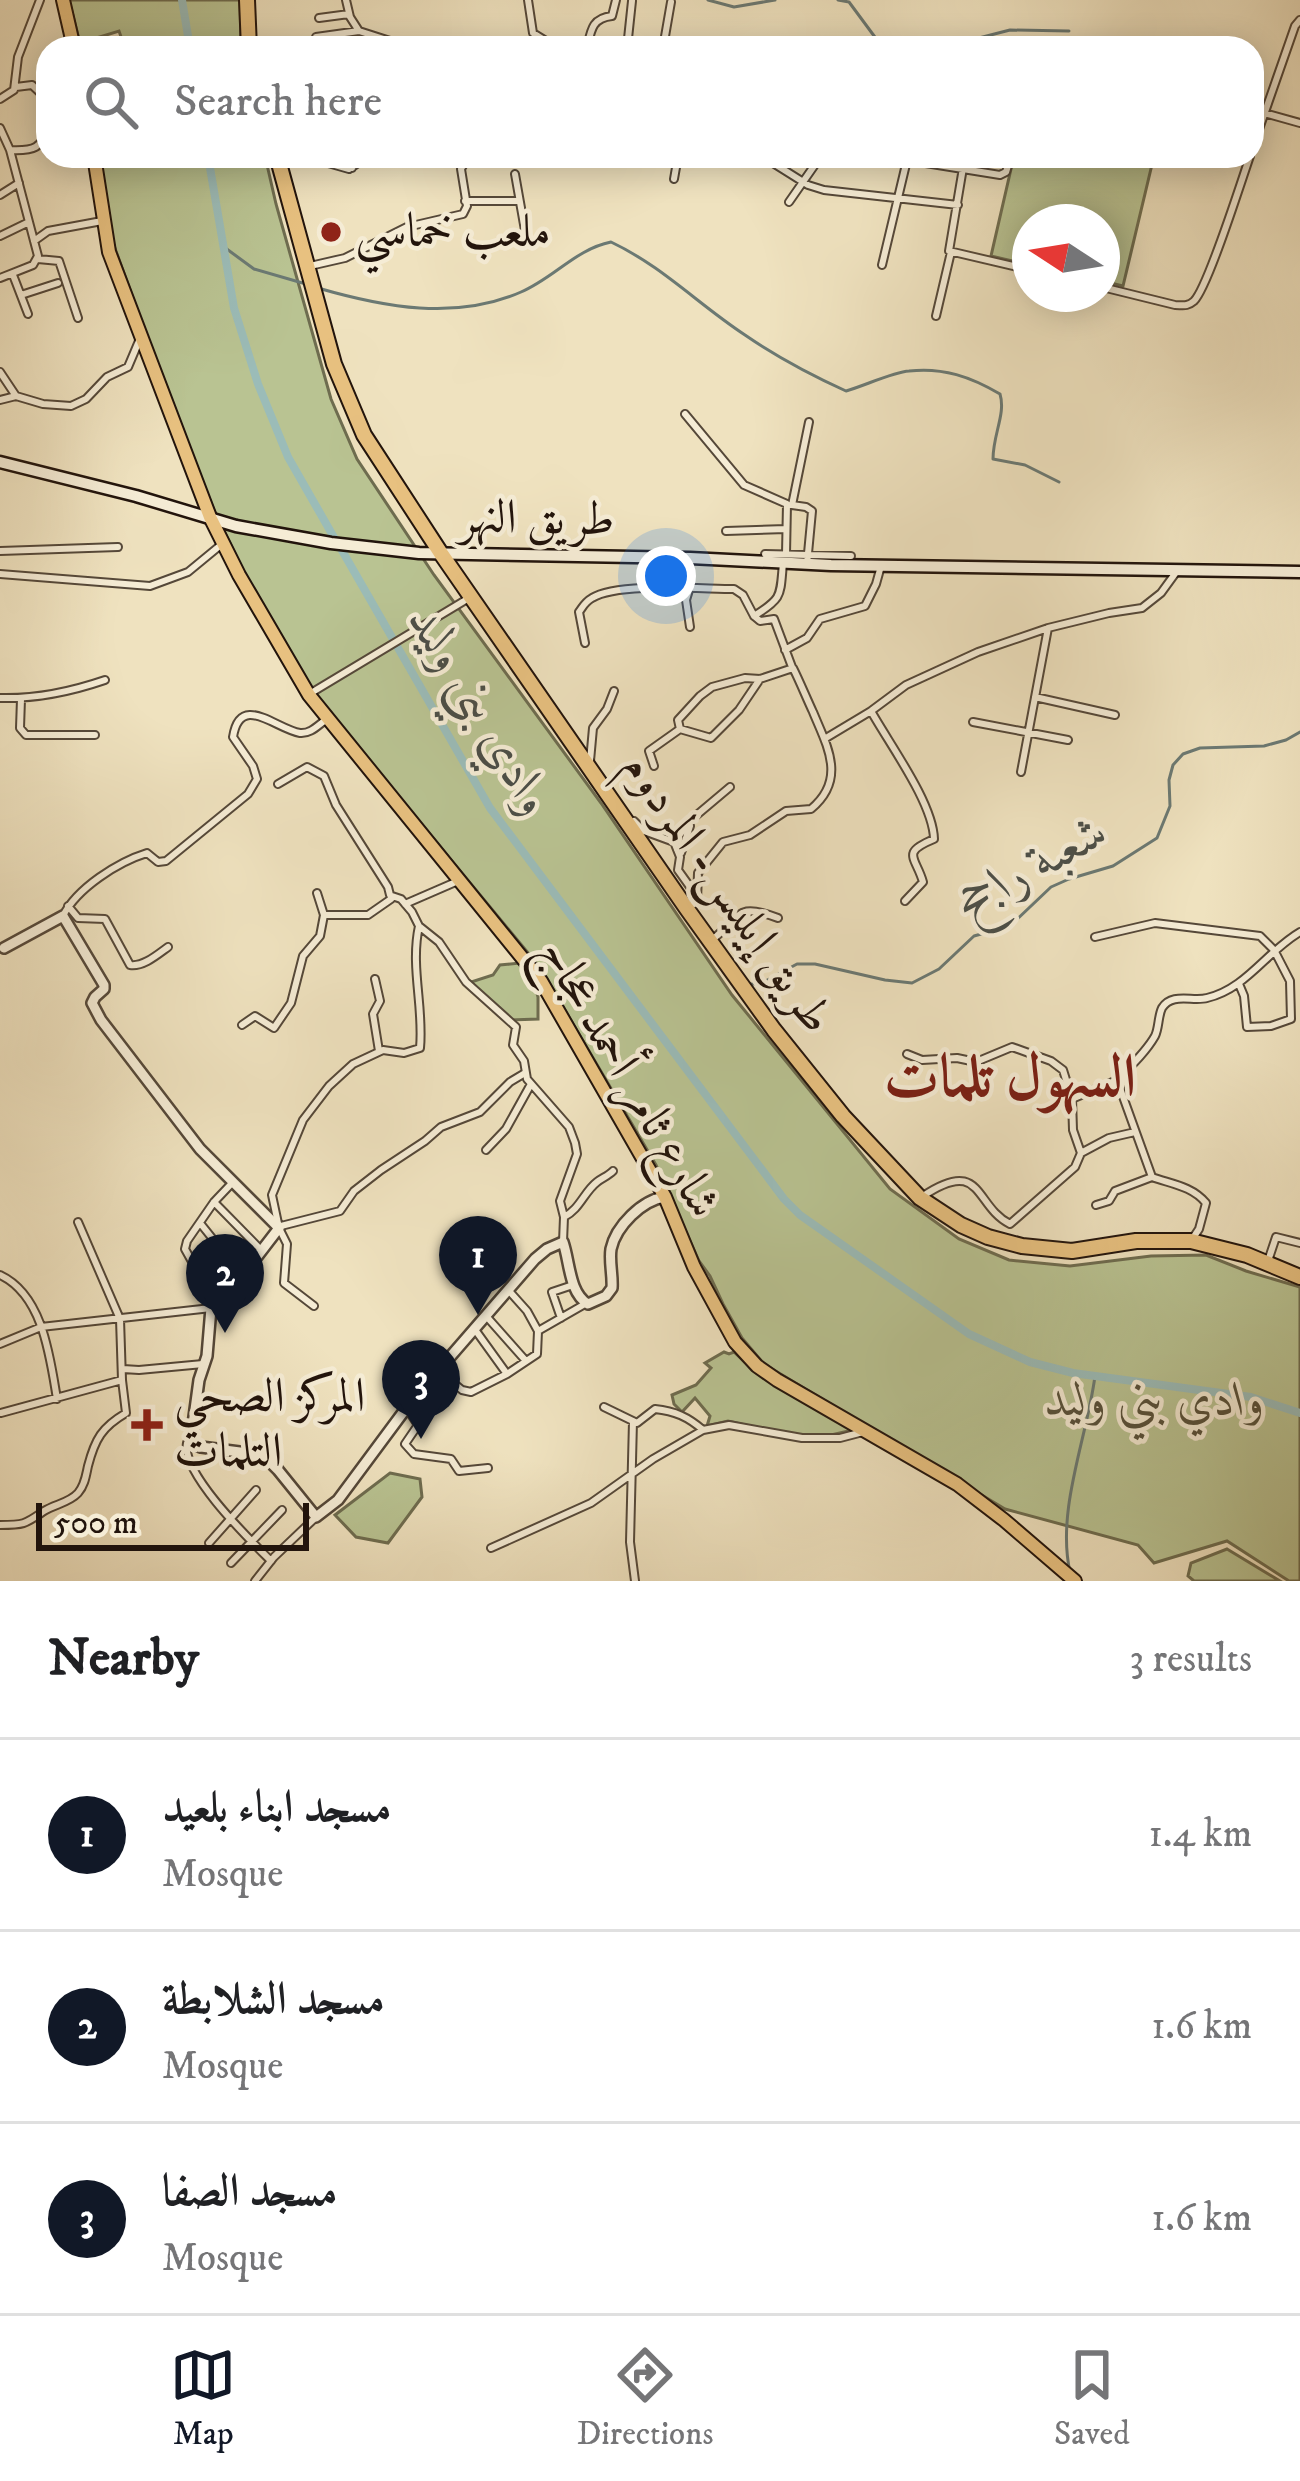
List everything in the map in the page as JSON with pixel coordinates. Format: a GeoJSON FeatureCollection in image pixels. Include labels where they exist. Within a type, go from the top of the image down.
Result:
{"type":"FeatureCollection","features":[{"type":"Feature","properties":{"kind":"highway"},"geometry":{"type":"LineString","coordinates":[[247,0],[248,36]]}},
{"type":"Feature","properties":{"kind":"highway","name":"طريق إيليس- المردوم"},"geometry":{"type":"LineString","coordinates":[[280,168],[334,364],[356,419],[442,555],[609,794],[693,903],[710,941],[820,1091],[920,1198],[988,1238],[1072,1251],[1136,1241],[1191,1240],[1300,1277]]}},
{"type":"Feature","properties":{"kind":"main road"},"geometry":{"type":"LineString","coordinates":[[63,0],[71,36]]}},
{"type":"Feature","properties":{"kind":"main road","name":"شارع ثامر أحمد عجاج"},"geometry":{"type":"LineString","coordinates":[[95,168],[109,252],[221,550],[309,695],[542,981],[664,1197],[694,1267],[735,1342],[777,1380],[979,1500],[1075,1581]]}},
{"type":"Feature","properties":{"kind":"main road","name":"طريق النهر"},"geometry":{"type":"LineString","coordinates":[[0,462],[283,536],[442,555],[784,558],[880,566],[1300,572]]}},
{"type":"Feature","properties":{"kind":"street"},"geometry":{"type":"LineString","coordinates":[[14,89],[18,58],[40,0]]}},
{"type":"Feature","properties":{"kind":"street"},"geometry":{"type":"LineString","coordinates":[[346,0],[359,31]]}},
{"type":"Feature","properties":{"kind":"street"},"geometry":{"type":"LineString","coordinates":[[528,0],[533,33],[538,36]]}},
{"type":"Feature","properties":{"kind":"street"},"geometry":{"type":"LineString","coordinates":[[590,36],[601,17],[612,16],[616,0]]}},
{"type":"Feature","properties":{"kind":"street"},"geometry":{"type":"LineString","coordinates":[[628,36],[632,1]]}},
{"type":"Feature","properties":{"kind":"street"},"geometry":{"type":"LineString","coordinates":[[665,36],[671,2]]}},
{"type":"Feature","properties":{"kind":"street"},"geometry":{"type":"LineString","coordinates":[[320,18],[349,14]]}},
{"type":"Feature","properties":{"kind":"street"},"geometry":{"type":"LineString","coordinates":[[1300,20],[1264,113],[1300,123]]}},
{"type":"Feature","properties":{"kind":"street"},"geometry":{"type":"LineString","coordinates":[[322,36],[359,31],[375,36]]}},
{"type":"Feature","properties":{"kind":"street"},"geometry":{"type":"LineString","coordinates":[[347,32],[348,36]]}},
{"type":"Feature","properties":{"kind":"street"},"geometry":{"type":"LineString","coordinates":[[0,99],[18,85],[36,89]]}},
{"type":"Feature","properties":{"kind":"street"},"geometry":{"type":"LineString","coordinates":[[0,128],[38,259]]}},
{"type":"Feature","properties":{"kind":"street"},"geometry":{"type":"LineString","coordinates":[[10,150],[36,146]]}},
{"type":"Feature","properties":{"kind":"street"},"geometry":{"type":"LineString","coordinates":[[306,267],[345,258],[407,227],[463,214],[461,168]]}},
{"type":"Feature","properties":{"kind":"street"},"geometry":{"type":"LineString","coordinates":[[674,179],[676,168]]}},
{"type":"Feature","properties":{"kind":"street"},"geometry":{"type":"LineString","coordinates":[[780,168],[824,190],[958,206]]}},
{"type":"Feature","properties":{"kind":"street"},"geometry":{"type":"LineString","coordinates":[[789,202],[813,168]]}},
{"type":"Feature","properties":{"kind":"street"},"geometry":{"type":"LineString","coordinates":[[882,265],[903,168]]}},
{"type":"Feature","properties":{"kind":"street"},"geometry":{"type":"LineString","coordinates":[[953,168],[1002,175],[1007,168]]}},
{"type":"Feature","properties":{"kind":"street"},"geometry":{"type":"LineString","coordinates":[[1120,291],[1175,304],[1193,302],[1245,168]]}},
{"type":"Feature","properties":{"kind":"street"},"geometry":{"type":"LineString","coordinates":[[936,316],[964,170]]}},
{"type":"Feature","properties":{"kind":"street"},"geometry":{"type":"LineString","coordinates":[[515,174],[526,236]]}},
{"type":"Feature","properties":{"kind":"street"},"geometry":{"type":"LineString","coordinates":[[0,195],[19,183]]}},
{"type":"Feature","properties":{"kind":"street"},"geometry":{"type":"LineString","coordinates":[[465,201],[518,201]]}},
{"type":"Feature","properties":{"kind":"street"},"geometry":{"type":"LineString","coordinates":[[34,241],[48,231],[102,221]]}},
{"type":"Feature","properties":{"kind":"street"},"geometry":{"type":"LineString","coordinates":[[0,236],[29,222]]}},
{"type":"Feature","properties":{"kind":"street"},"geometry":{"type":"LineString","coordinates":[[951,253],[1012,266]]}},
{"type":"Feature","properties":{"kind":"street"},"geometry":{"type":"LineString","coordinates":[[0,278],[29,268],[38,259]]}},
{"type":"Feature","properties":{"kind":"street"},"geometry":{"type":"LineString","coordinates":[[38,259],[59,261],[78,319]]}},
{"type":"Feature","properties":{"kind":"street"},"geometry":{"type":"LineString","coordinates":[[13,275],[28,314]]}},
{"type":"Feature","properties":{"kind":"street"},"geometry":{"type":"LineString","coordinates":[[21,296],[58,283]]}},
{"type":"Feature","properties":{"kind":"street"},"geometry":{"type":"LineString","coordinates":[[0,400],[16,396],[58,406],[79,404],[107,377],[128,367],[141,338]]}},
{"type":"Feature","properties":{"kind":"street"},"geometry":{"type":"LineString","coordinates":[[0,373],[16,396]]}},
{"type":"Feature","properties":{"kind":"street"},"geometry":{"type":"LineString","coordinates":[[685,414],[744,485],[812,512],[808,559],[851,556]]}},
{"type":"Feature","properties":{"kind":"street"},"geometry":{"type":"LineString","coordinates":[[754,616],[776,602],[779,593],[789,504],[809,422]]}},
{"type":"Feature","properties":{"kind":"street"},"geometry":{"type":"LineString","coordinates":[[726,531],[786,530]]}},
{"type":"Feature","properties":{"kind":"street"},"geometry":{"type":"LineString","coordinates":[[0,551],[118,547]]}},
{"type":"Feature","properties":{"kind":"street"},"geometry":{"type":"LineString","coordinates":[[0,574],[149,586],[178,576],[221,550]]}},
{"type":"Feature","properties":{"kind":"street"},"geometry":{"type":"LineString","coordinates":[[765,554],[784,558]]}},
{"type":"Feature","properties":{"kind":"street"},"geometry":{"type":"LineString","coordinates":[[785,650],[807,638],[820,620],[865,606],[880,566]]}},
{"type":"Feature","properties":{"kind":"street"},"geometry":{"type":"LineString","coordinates":[[826,738],[916,680],[977,652],[1048,628],[1142,608],[1177,571]]}},
{"type":"Feature","properties":{"kind":"street"},"geometry":{"type":"LineString","coordinates":[[585,643],[579,612],[595,595],[652,589],[737,590],[754,616],[774,619],[826,738],[832,765],[818,803],[812,809],[777,815],[750,835],[723,842],[698,873],[693,903]]}},
{"type":"Feature","properties":{"kind":"street"},"geometry":{"type":"LineString","coordinates":[[689,590],[690,627]]}},
{"type":"Feature","properties":{"kind":"street"},"geometry":{"type":"LineString","coordinates":[[309,695],[472,596]]}},
{"type":"Feature","properties":{"kind":"street"},"geometry":{"type":"LineString","coordinates":[[1021,772],[1048,628]]}},
{"type":"Feature","properties":{"kind":"street"},"geometry":{"type":"LineString","coordinates":[[680,729],[678,720],[705,690],[745,678],[760,680],[793,668]]}},
{"type":"Feature","properties":{"kind":"street"},"geometry":{"type":"LineString","coordinates":[[0,698],[70,691],[104,680]]}},
{"type":"Feature","properties":{"kind":"street"},"geometry":{"type":"LineString","coordinates":[[680,729],[711,738],[760,680]]}},
{"type":"Feature","properties":{"kind":"street"},"geometry":{"type":"LineString","coordinates":[[614,691],[595,724],[590,755],[609,794],[639,827],[674,842],[680,857]]}},
{"type":"Feature","properties":{"kind":"street"},"geometry":{"type":"LineString","coordinates":[[1035,697],[1115,715]]}},
{"type":"Feature","properties":{"kind":"street"},"geometry":{"type":"LineString","coordinates":[[21,699],[20,728],[26,735],[95,735]]}},
{"type":"Feature","properties":{"kind":"street"},"geometry":{"type":"LineString","coordinates":[[871,711],[928,811],[935,834],[912,854],[923,882],[905,901]]}},
{"type":"Feature","properties":{"kind":"street"},"geometry":{"type":"LineString","coordinates":[[2,944],[66,911],[108,871],[128,859],[147,853],[158,862],[166,860],[248,794],[257,779],[233,737],[239,718],[262,717],[301,733],[327,719]]}},
{"type":"Feature","properties":{"kind":"street"},"geometry":{"type":"LineString","coordinates":[[973,722],[1068,740]]}},
{"type":"Feature","properties":{"kind":"street"},"geometry":{"type":"LineString","coordinates":[[654,766],[650,751],[680,729]]}},
{"type":"Feature","properties":{"kind":"street"},"geometry":{"type":"LineString","coordinates":[[278,784],[307,767],[324,776],[392,899]]}},
{"type":"Feature","properties":{"kind":"street"},"geometry":{"type":"LineString","coordinates":[[674,842],[692,819],[730,788]]}},
{"type":"Feature","properties":{"kind":"street"},"geometry":{"type":"LineString","coordinates":[[692,819],[678,867],[693,903]]}},
{"type":"Feature","properties":{"kind":"street"},"geometry":{"type":"LineString","coordinates":[[405,904],[462,880]]}},
{"type":"Feature","properties":{"kind":"street"},"geometry":{"type":"LineString","coordinates":[[242,1024],[255,1016],[274,1028],[286,1013],[303,956],[320,936],[324,915],[316,893]]}},
{"type":"Feature","properties":{"kind":"street"},"geometry":{"type":"LineString","coordinates":[[324,915],[368,915],[397,897],[419,926],[439,942],[464,980],[516,1027],[513,1045],[524,1061],[525,1073],[569,1127],[575,1143],[577,1154],[561,1195],[563,1241],[573,1286],[585,1304]]}},
{"type":"Feature","properties":{"kind":"street"},"geometry":{"type":"LineString","coordinates":[[66,911],[79,918],[105,920],[130,965],[145,962],[168,947]]}},
{"type":"Feature","properties":{"kind":"street"},"geometry":{"type":"LineString","coordinates":[[66,911],[104,985],[92,1004],[101,1020],[190,1136],[279,1227]]}},
{"type":"Feature","properties":{"kind":"street"},"geometry":{"type":"LineString","coordinates":[[710,941],[742,912],[757,911],[778,919]]}},
{"type":"Feature","properties":{"kind":"street"},"geometry":{"type":"LineString","coordinates":[[1095,938],[1155,923],[1259,936],[1274,950],[1290,981],[1291,1019],[1250,1028],[1245,1024],[1239,984]]}},
{"type":"Feature","properties":{"kind":"street"},"geometry":{"type":"LineString","coordinates":[[314,1306],[284,1283],[287,1244],[272,1195],[303,1120],[345,1068],[379,1052],[420,1048],[414,960],[419,926]]}},
{"type":"Feature","properties":{"kind":"street"},"geometry":{"type":"LineString","coordinates":[[1072,1099],[1118,1080],[1156,1034],[1161,1010],[1168,1003],[1208,998],[1239,984],[1300,932]]}},
{"type":"Feature","properties":{"kind":"street"},"geometry":{"type":"LineString","coordinates":[[1290,981],[1300,978]]}},
{"type":"Feature","properties":{"kind":"street"},"geometry":{"type":"LineString","coordinates":[[375,979],[380,1001],[373,1014],[379,1052]]}},
{"type":"Feature","properties":{"kind":"street"},"geometry":{"type":"LineString","coordinates":[[907,1054],[922,1060],[976,1062],[1012,1047],[1060,1067],[1072,1099],[1073,1130],[1081,1154]]}},
{"type":"Feature","properties":{"kind":"street"},"geometry":{"type":"LineString","coordinates":[[0,1343],[41,1327],[213,1305],[239,1280],[279,1227],[340,1211],[354,1190],[441,1127],[485,1109],[525,1073]]}},
{"type":"Feature","properties":{"kind":"street"},"geometry":{"type":"LineString","coordinates":[[1118,1080],[1152,1177]]}},
{"type":"Feature","properties":{"kind":"street"},"geometry":{"type":"LineString","coordinates":[[486,1150],[506,1129],[531,1084]]}},
{"type":"Feature","properties":{"kind":"street"},"geometry":{"type":"LineString","coordinates":[[920,1198],[946,1182],[967,1184],[981,1191],[1010,1224],[1075,1166],[1081,1154],[1109,1138],[1135,1132]]}},
{"type":"Feature","properties":{"kind":"street"},"geometry":{"type":"LineString","coordinates":[[564,1217],[577,1209],[594,1183],[613,1171]]}},
{"type":"Feature","properties":{"kind":"street"},"geometry":{"type":"LineString","coordinates":[[1096,1205],[1108,1201],[1115,1191],[1152,1177],[1175,1183],[1204,1201],[1203,1219],[1191,1240]]}},
{"type":"Feature","properties":{"kind":"street"},"geometry":{"type":"LineString","coordinates":[[192,1442],[213,1305],[185,1249],[232,1181]]}},
{"type":"Feature","properties":{"kind":"street"},"geometry":{"type":"LineString","coordinates":[[538,1331],[606,1296],[612,1288],[612,1246],[622,1226],[652,1200],[664,1197]]}},
{"type":"Feature","properties":{"kind":"street"},"geometry":{"type":"LineString","coordinates":[[214,1202],[263,1251]]}},
{"type":"Feature","properties":{"kind":"street"},"geometry":{"type":"LineString","coordinates":[[0,1525],[33,1521],[79,1492],[96,1438],[126,1413],[120,1318],[78,1222]]}},
{"type":"Feature","properties":{"kind":"street"},"geometry":{"type":"LineString","coordinates":[[200,1222],[232,1263]]}},
{"type":"Feature","properties":{"kind":"street"},"geometry":{"type":"LineString","coordinates":[[1267,1264],[1276,1237],[1300,1243]]}},
{"type":"Feature","properties":{"kind":"street"},"geometry":{"type":"LineString","coordinates":[[255,1581],[316,1516],[338,1500],[407,1408],[535,1259],[563,1241]]}},
{"type":"Feature","properties":{"kind":"street"},"geometry":{"type":"LineString","coordinates":[[1,1274],[20,1291],[41,1327],[57,1399]]}},
{"type":"Feature","properties":{"kind":"street"},"geometry":{"type":"LineString","coordinates":[[561,1318],[552,1292],[573,1286]]}},
{"type":"Feature","properties":{"kind":"street"},"geometry":{"type":"LineString","coordinates":[[439,1371],[468,1393],[507,1374],[538,1351],[538,1331],[509,1292]]}},
{"type":"Feature","properties":{"kind":"street"},"geometry":{"type":"LineString","coordinates":[[487,1317],[526,1361]]}},
{"type":"Feature","properties":{"kind":"street"},"geometry":{"type":"LineString","coordinates":[[476,1330],[507,1374]]}},
{"type":"Feature","properties":{"kind":"street"},"geometry":{"type":"LineString","coordinates":[[123,1369],[204,1364]]}},
{"type":"Feature","properties":{"kind":"street"},"geometry":{"type":"LineString","coordinates":[[1,1413],[122,1380]]}},
{"type":"Feature","properties":{"kind":"street"},"geometry":{"type":"LineString","coordinates":[[604,1407],[639,1422],[658,1409],[683,1414],[704,1430]]}},
{"type":"Feature","properties":{"kind":"street"},"geometry":{"type":"LineString","coordinates":[[407,1408],[418,1424],[405,1444],[414,1454],[451,1459],[459,1471],[488,1468]]}},
{"type":"Feature","properties":{"kind":"street"},"geometry":{"type":"LineString","coordinates":[[633,1421],[630,1542],[635,1581]]}},
{"type":"Feature","properties":{"kind":"street"},"geometry":{"type":"LineString","coordinates":[[491,1548],[591,1503],[704,1430],[729,1425],[802,1438],[840,1438],[866,1431]]}},
{"type":"Feature","properties":{"kind":"street"},"geometry":{"type":"LineString","coordinates":[[271,1561],[195,1473],[187,1458],[187,1443],[262,1455],[316,1516]]}},
{"type":"Feature","properties":{"kind":"street"},"geometry":{"type":"LineString","coordinates":[[208,1543],[256,1490]]}},
{"type":"Feature","properties":{"kind":"street"},"geometry":{"type":"LineString","coordinates":[[231,1563],[283,1510]]}},
{"type":"Feature","properties":{"kind":"green space"},"geometry":{"type":"Polygon","coordinates":[[[69,0],[240,0],[241,36],[121,36],[119,31],[78,36],[69,0]]]}},
{"type":"Feature","properties":{"kind":"green space","name":"وادي بني وليد"},"geometry":{"type":"Polygon","coordinates":[[[102,168],[268,168],[331,399],[357,459],[732,995],[890,1189],[959,1239],[1009,1260],[1070,1266],[1206,1255],[1300,1287],[1300,1581],[1289,1581],[1227,1541],[1154,1563],[1138,1545],[1005,1509],[764,1364],[742,1338],[699,1261],[656,1165],[539,966],[321,703],[259,604],[177,420],[112,240],[102,168]]]}},
{"type":"Feature","properties":{"kind":"green space"},"geometry":{"type":"Polygon","coordinates":[[[1011,168],[1151,168],[1123,286],[1120,204],[1012,204],[1012,261],[991,256],[1011,168]]]}},
{"type":"Feature","properties":{"kind":"green space"},"geometry":{"type":"Polygon","coordinates":[[[520,963],[530,969],[538,1019],[510,1020],[471,982],[493,975],[500,965],[520,963]]]}},
{"type":"Feature","properties":{"kind":"green space"},"geometry":{"type":"Polygon","coordinates":[[[734,1352],[750,1367],[853,1430],[793,1436],[728,1421],[707,1426],[710,1416],[695,1398],[682,1412],[672,1395],[696,1385],[711,1368],[705,1363],[734,1352]]]}},
{"type":"Feature","properties":{"kind":"green space"},"geometry":{"type":"Polygon","coordinates":[[[390,1473],[420,1479],[422,1497],[388,1543],[356,1537],[335,1515],[390,1473]]]}},
{"type":"Feature","properties":{"kind":"green space"},"geometry":{"type":"Polygon","coordinates":[[[1227,1549],[1280,1581],[1194,1581],[1188,1576],[1191,1563],[1227,1549]]]}},
{"type":"Feature","properties":{"kind":"waterway","name":"وادي بني وليد"},"geometry":{"type":"LineString","coordinates":[[182,0],[188,36]]}},
{"type":"Feature","properties":{"kind":"waterway"},"geometry":{"type":"LineString","coordinates":[[708,0],[734,7],[775,0]]}},
{"type":"Feature","properties":{"kind":"waterway"},"geometry":{"type":"LineString","coordinates":[[838,0],[849,2],[874,36]]}},
{"type":"Feature","properties":{"kind":"waterway"},"geometry":{"type":"LineString","coordinates":[[987,36],[1010,30],[1069,31]]}},
{"type":"Feature","properties":{"kind":"waterway","name":"وادي بني وليد"},"geometry":{"type":"LineString","coordinates":[[210,168],[234,308],[258,384],[288,457],[336,541]]}},
{"type":"Feature","properties":{"kind":"waterway"},"geometry":{"type":"LineString","coordinates":[[318,288],[394,305],[471,306],[521,292],[587,251],[611,242],[647,262],[757,343],[846,391],[921,370],[956,375],[989,388],[1000,394],[1001,402],[993,459],[1025,465],[1059,482]]}},
{"type":"Feature","properties":{"kind":"waterway"},"geometry":{"type":"LineString","coordinates":[[224,247],[254,269],[306,284]]}},
{"type":"Feature","properties":{"kind":"waterway","name":"وادي بني وليد"},"geometry":{"type":"LineString","coordinates":[[340,547],[490,808],[800,1215],[969,1334],[1030,1362],[1073,1373],[1251,1397],[1300,1413]]}},
{"type":"Feature","properties":{"kind":"waterway","name":"شعبة راجح"},"geometry":{"type":"LineString","coordinates":[[747,984],[760,984],[797,964],[912,983],[939,969],[974,936],[1010,926],[1051,887],[1113,866],[1157,838],[1170,806],[1173,765],[1183,754],[1200,748],[1264,746],[1300,732]]}},
{"type":"Feature","properties":{"kind":"waterway"},"geometry":{"type":"LineString","coordinates":[[1070,1572],[1070,1499],[1095,1376]]}},
{"type":"Feature","properties":{"kind":"place","name":"ملعب خماسي"},"geometry":{"type":"Point","coordinates":[331,232]}},
{"type":"Feature","properties":{"kind":"place","name":"مسجد ابناء بلعيد"},"geometry":{"type":"Point","coordinates":[478,1315]}},
{"type":"Feature","properties":{"kind":"place","name":"مسجد الشلابطة"},"geometry":{"type":"Point","coordinates":[225,1333]}},
{"type":"Feature","properties":{"kind":"place","name":"المركز الصحي التلمات"},"geometry":{"type":"Point","coordinates":[147,1425]}},
{"type":"Feature","properties":{"kind":"place","name":"مسجد الصفا"},"geometry":{"type":"Point","coordinates":[421,1439]}},
{"type":"Feature","properties":{"kind":"district","name":"السهول تلمات"},"geometry":{"type":"Point","coordinates":[1010,1078]}}]}
